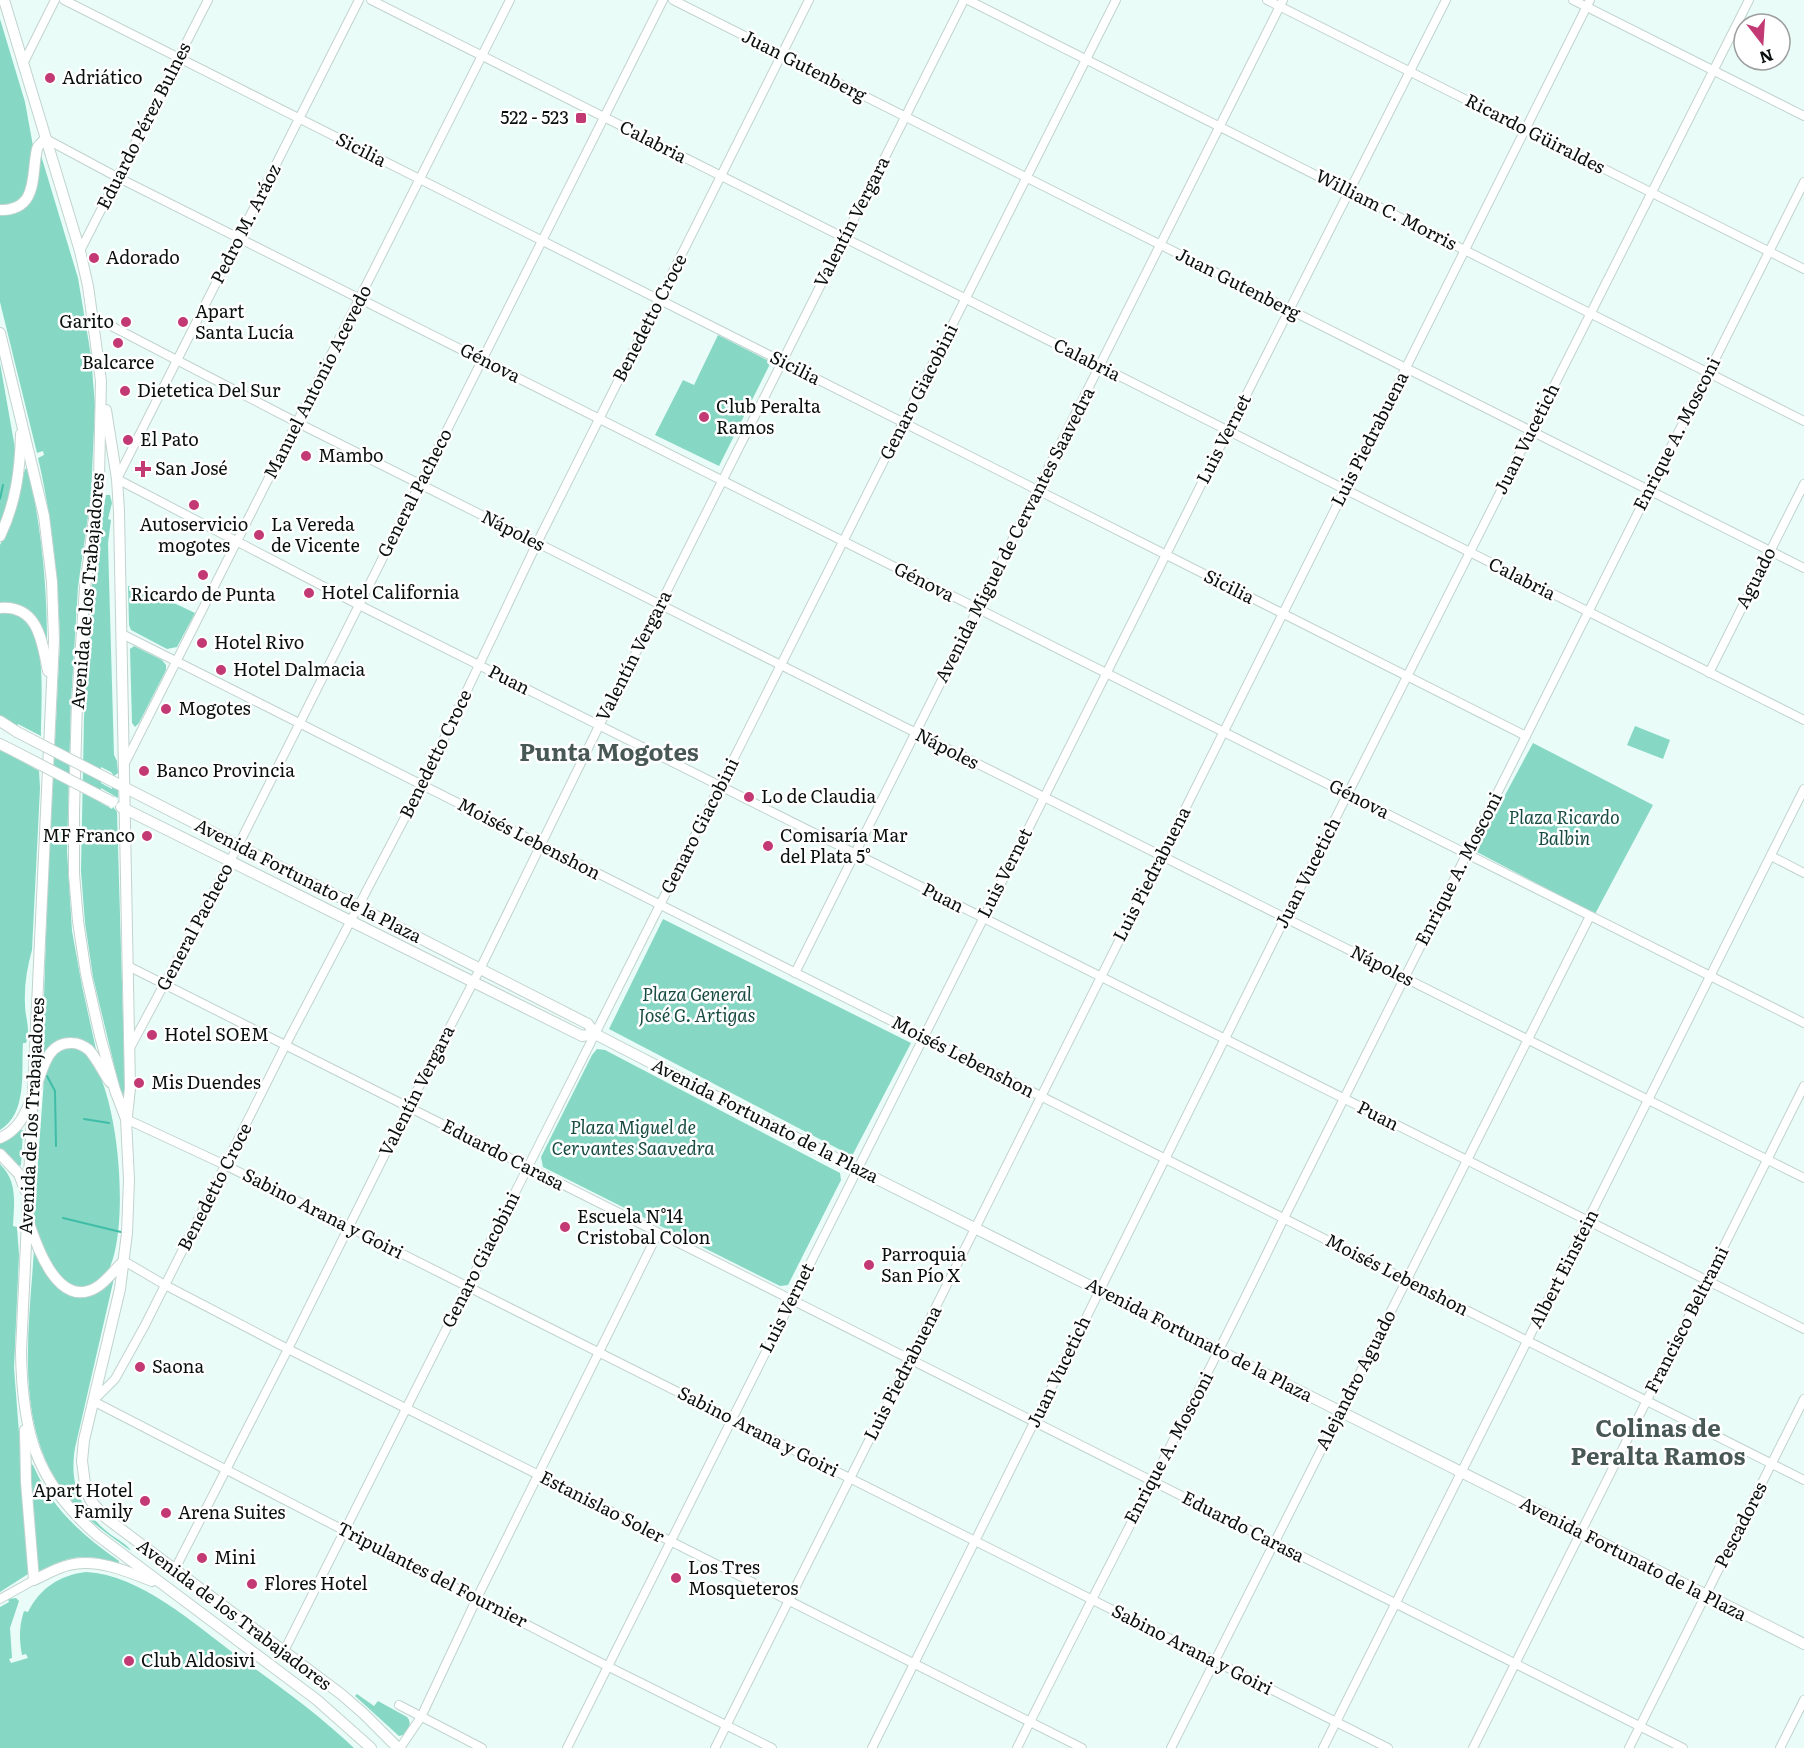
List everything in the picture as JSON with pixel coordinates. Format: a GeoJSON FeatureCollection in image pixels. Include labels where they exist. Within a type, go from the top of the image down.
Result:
{"type":"FeatureCollection","features":[{"type":"Feature","properties":{"kind":"main road","name":"Avenida de los Trabajadores"},"geometry":{"type":"LineString","coordinates":[[4,0],[80,251],[88,286],[117,479],[130,1048],[130,1088],[126,1119],[129,1203],[120,1289],[82,1451],[82,1472],[86,1491],[91,1501],[106,1518],[284,1651],[364,1714],[399,1748]]}},
{"type":"Feature","properties":{"kind":"main road"},"geometry":{"type":"LineString","coordinates":[[0,210],[15,207],[28,196],[33,186],[38,147],[46,139]]}},
{"type":"Feature","properties":{"kind":"main road","name":"Avenida de los Trabajadores"},"geometry":{"type":"LineString","coordinates":[[0,333],[40,491],[49,546],[54,620],[21,1351],[24,1412],[40,1462],[57,1494],[68,1508],[98,1535],[317,1700],[371,1748]]}},
{"type":"Feature","properties":{"kind":"main road","name":"Avenida de los Trabajadores"},"geometry":{"type":"LineString","coordinates":[[102,381],[99,480],[82,617],[77,702],[74,846],[76,897],[84,965],[100,1036],[115,1090],[126,1119]]}},
{"type":"Feature","properties":{"kind":"main road"},"geometry":{"type":"LineString","coordinates":[[0,536],[11,510],[19,476],[21,421]]}},
{"type":"Feature","properties":{"kind":"main road"},"geometry":{"type":"LineString","coordinates":[[0,608],[15,609],[26,615],[36,625],[41,637],[51,683]]}},
{"type":"Feature","properties":{"kind":"main road","name":"Avenida Fortunato de la Plaza"},"geometry":{"type":"LineString","coordinates":[[0,721],[125,788],[588,1024],[595,1034],[857,1169],[1804,1644]]}},
{"type":"Feature","properties":{"kind":"main road","name":"Avenida Fortunato de la Plaza"},"geometry":{"type":"LineString","coordinates":[[0,744],[582,1036],[595,1034]]}},
{"type":"Feature","properties":{"kind":"main road"},"geometry":{"type":"LineString","coordinates":[[0,1138],[18,1126],[52,1050],[60,1045],[71,1043],[82,1045],[89,1051],[115,1090]]}},
{"type":"Feature","properties":{"kind":"main road"},"geometry":{"type":"LineString","coordinates":[[0,1154],[19,1174],[28,1201]]}},
{"type":"Feature","properties":{"kind":"main road"},"geometry":{"type":"LineString","coordinates":[[27,1217],[43,1260],[53,1275],[68,1288],[86,1291],[96,1288],[124,1261]]}},
{"type":"Feature","properties":{"kind":"main road"},"geometry":{"type":"LineString","coordinates":[[24,1412],[26,1482],[34,1580],[60,1568],[81,1563],[117,1569],[165,1586]]}},
{"type":"Feature","properties":{"kind":"street"},"geometry":{"type":"LineString","coordinates":[[23,64],[55,0]]}},
{"type":"Feature","properties":{"kind":"street","name":"Sicilia"},"geometry":{"type":"LineString","coordinates":[[64,0],[1526,736]]}},
{"type":"Feature","properties":{"kind":"street","name":"Eduardo Pérez Bulnes"},"geometry":{"type":"LineString","coordinates":[[80,251],[208,0]]}},
{"type":"Feature","properties":{"kind":"street","name":"Pedro M. Aráoz"},"geometry":{"type":"LineString","coordinates":[[117,479],[358,0]]}},
{"type":"Feature","properties":{"kind":"street","name":"Calabria"},"geometry":{"type":"LineString","coordinates":[[371,0],[1804,720]]}},
{"type":"Feature","properties":{"kind":"street","name":"Manuel Antonio Acevedo"},"geometry":{"type":"LineString","coordinates":[[124,764],[510,0]]}},
{"type":"Feature","properties":{"kind":"street","name":"General Pacheco"},"geometry":{"type":"LineString","coordinates":[[130,1048],[238,846],[663,0]]}},
{"type":"Feature","properties":{"kind":"street","name":"Juan Gutenberg"},"geometry":{"type":"LineString","coordinates":[[672,0],[1804,568]]}},
{"type":"Feature","properties":{"kind":"street","name":"Benedetto Croce"},"geometry":{"type":"LineString","coordinates":[[93,1401],[115,1379],[285,1046],[422,785],[537,543],[809,0]]}},
{"type":"Feature","properties":{"kind":"street","name":"William C. Morris"},"geometry":{"type":"LineString","coordinates":[[966,0],[1804,421]]}},
{"type":"Feature","properties":{"kind":"street","name":"Valentín Vergara"},"geometry":{"type":"LineString","coordinates":[[175,1569],[480,969],[599,726],[966,0]]}},
{"type":"Feature","properties":{"kind":"street","name":"Genaro Giacobini"},"geometry":{"type":"LineString","coordinates":[[284,1651],[1116,0]]}},
{"type":"Feature","properties":{"kind":"street","name":"Ricardo Güiraldes"},"geometry":{"type":"LineString","coordinates":[[1267,0],[1282,3],[1410,72],[1804,269]]}},
{"type":"Feature","properties":{"kind":"street","name":"Luis Vernet"},"geometry":{"type":"LineString","coordinates":[[567,1748],[1106,672],[1446,0]]}},
{"type":"Feature","properties":{"kind":"street"},"geometry":{"type":"LineString","coordinates":[[1573,0],[1588,3],[1713,71],[1804,116]]}},
{"type":"Feature","properties":{"kind":"street","name":"Juan Vucetich"},"geometry":{"type":"LineString","coordinates":[[872,1748],[1285,918],[1749,0]]}},
{"type":"Feature","properties":{"kind":"street","name":"Avenida Miguel de Cervantes Saavedra"},"geometry":{"type":"LineString","coordinates":[[795,973],[1282,3]]}},
{"type":"Feature","properties":{"kind":"street","name":"Luis Piedrabuena"},"geometry":{"type":"LineString","coordinates":[[715,1748],[1588,3]]}},
{"type":"Feature","properties":{"kind":"street","name":"Génova"},"geometry":{"type":"LineString","coordinates":[[46,139],[117,177],[1804,1023]]}},
{"type":"Feature","properties":{"kind":"street","name":"Enrique A. Mosconi"},"geometry":{"type":"LineString","coordinates":[[1017,1748],[1151,1481],[1220,1351],[1284,1218],[1804,182]]}},
{"type":"Feature","properties":{"kind":"street","name":"Nápoles"},"geometry":{"type":"LineString","coordinates":[[92,316],[298,423],[1804,1178]]}},
{"type":"Feature","properties":{"kind":"street","name":"Puan"},"geometry":{"type":"LineString","coordinates":[[117,479],[479,666],[1804,1329]]}},
{"type":"Feature","properties":{"kind":"street","name":"Aguado"},"geometry":{"type":"LineString","coordinates":[[1709,672],[1804,484]]}},
{"type":"Feature","properties":{"kind":"street","name":"Moisés Lebenshon"},"geometry":{"type":"LineString","coordinates":[[122,634],[1804,1480]]}},
{"type":"Feature","properties":{"kind":"street","name":"Albert Einstein"},"geometry":{"type":"LineString","coordinates":[[1323,1748],[1804,789]]}},
{"type":"Feature","properties":{"kind":"street"},"geometry":{"type":"LineString","coordinates":[[1771,856],[1804,873]]}},
{"type":"Feature","properties":{"kind":"street","name":"Alejandro Aguado"},"geometry":{"type":"LineString","coordinates":[[1171,1748],[1590,916]]}},
{"type":"Feature","properties":{"kind":"street","name":"Eduardo Carasa"},"geometry":{"type":"LineString","coordinates":[[128,966],[1683,1748]]}},
{"type":"Feature","properties":{"kind":"street","name":"Francisco Beltrami"},"geometry":{"type":"LineString","coordinates":[[1473,1748],[1804,1086]]}},
{"type":"Feature","properties":{"kind":"street","name":"Sabino Arana y Goiri"},"geometry":{"type":"LineString","coordinates":[[126,1119],[348,1226],[1388,1748]]}},
{"type":"Feature","properties":{"kind":"street"},"geometry":{"type":"LineString","coordinates":[[399,1748],[421,1717],[477,1598],[658,1233]]}},
{"type":"Feature","properties":{"kind":"street","name":"Estanislao Soler"},"geometry":{"type":"LineString","coordinates":[[124,1261],[288,1349],[1082,1748]]}},
{"type":"Feature","properties":{"kind":"street","name":"Pescadores"},"geometry":{"type":"LineString","coordinates":[[1629,1748],[1804,1399]]}},
{"type":"Feature","properties":{"kind":"street","name":"Tripulantes del Fournier"},"geometry":{"type":"LineString","coordinates":[[93,1401],[771,1748]]}},
{"type":"Feature","properties":{"kind":"street"},"geometry":{"type":"LineString","coordinates":[[0,1599],[34,1580]]}},
{"type":"Feature","properties":{"kind":"street"},"geometry":{"type":"LineString","coordinates":[[1780,1748],[1804,1700]]}},
{"type":"Feature","properties":{"kind":"street"},"geometry":{"type":"LineString","coordinates":[[399,1705],[482,1748]]}},
{"type":"Feature","properties":{"kind":"green space"},"geometry":{"type":"Polygon","coordinates":[[[0,19],[25,102],[33,146],[30,186],[17,203],[0,207],[0,19]]]}},
{"type":"Feature","properties":{"kind":"green space"},"geometry":{"type":"Polygon","coordinates":[[[40,152],[78,278],[91,356],[95,405],[91,495],[78,587],[71,702],[67,851],[72,931],[97,1054],[74,1040],[42,1060],[60,640],[59,617],[51,526],[38,458],[44,455],[43,451],[37,453],[0,302],[0,213],[35,193],[40,152]]]}},
{"type":"Feature","properties":{"kind":"green space","name":"Club Peralta Ramos"},"geometry":{"type":"Polygon","coordinates":[[[718,335],[771,362],[719,466],[655,435],[683,380],[694,385],[718,335]]]}},
{"type":"Feature","properties":{"kind":"green space"},"geometry":{"type":"Polygon","coordinates":[[[0,363],[16,454],[12,488],[0,527],[0,363]]]}},
{"type":"Feature","properties":{"kind":"green space"},"geometry":{"type":"Polygon","coordinates":[[[28,468],[42,555],[47,643],[24,609],[10,604],[0,604],[0,545],[10,523],[25,469],[28,468]]]}},
{"type":"Feature","properties":{"kind":"green space"},"geometry":{"type":"Polygon","coordinates":[[[106,495],[110,495],[112,503],[108,519],[111,520],[108,543],[114,755],[118,773],[114,776],[101,767],[101,783],[112,789],[112,786],[118,789],[118,798],[101,788],[101,803],[112,809],[113,807],[117,812],[125,1088],[123,1102],[93,977],[85,923],[81,871],[84,718],[89,617],[94,560],[106,495]]]}},
{"type":"Feature","properties":{"kind":"green space"},"geometry":{"type":"Polygon","coordinates":[[[128,586],[138,586],[195,613],[177,647],[167,649],[131,630],[128,586]]]}},
{"type":"Feature","properties":{"kind":"green space"},"geometry":{"type":"Polygon","coordinates":[[[0,612],[24,618],[35,634],[42,678],[41,736],[18,724],[17,727],[0,715],[0,612]]]}},
{"type":"Feature","properties":{"kind":"green space"},"geometry":{"type":"Polygon","coordinates":[[[134,646],[162,660],[166,665],[166,670],[135,727],[132,723],[130,649],[134,646]]]}},
{"type":"Feature","properties":{"kind":"green space"},"geometry":{"type":"Polygon","coordinates":[[[1635,726],[1670,740],[1663,759],[1627,745],[1635,726]]]}},
{"type":"Feature","properties":{"kind":"green space","name":"Plaza Ricardo Balbin"},"geometry":{"type":"Polygon","coordinates":[[[1533,743],[1653,805],[1595,914],[1475,851],[1533,743]]]}},
{"type":"Feature","properties":{"kind":"green space"},"geometry":{"type":"Polygon","coordinates":[[[0,749],[39,771],[40,788],[32,950],[25,990],[28,1033],[26,1043],[23,1043],[19,1102],[9,1123],[0,1130],[0,749]]]}},
{"type":"Feature","properties":{"kind":"green space","name":"Plaza General José G. Artigas"},"geometry":{"type":"Polygon","coordinates":[[[663,919],[911,1043],[852,1156],[609,1029],[663,919]]]}},
{"type":"Feature","properties":{"kind":"green space"},"geometry":{"type":"Polygon","coordinates":[[[74,1046],[86,1053],[98,1071],[107,1096],[114,1127],[120,1195],[119,1227],[107,1273],[84,1289],[70,1286],[56,1274],[41,1245],[34,1216],[44,1079],[54,1051],[74,1046]]]}},
{"type":"Feature","properties":{"kind":"green space","name":"Plaza Miguel de Cervantes Saavedra"},"geometry":{"type":"Polygon","coordinates":[[[597,1049],[605,1050],[840,1173],[841,1180],[788,1285],[780,1286],[543,1167],[541,1157],[597,1049]]]}},
{"type":"Feature","properties":{"kind":"green space"},"geometry":{"type":"Polygon","coordinates":[[[23,1130],[21,1165],[19,1166],[0,1149],[0,1143],[23,1130]]]}},
{"type":"Feature","properties":{"kind":"green space"},"geometry":{"type":"Polygon","coordinates":[[[0,1164],[12,1185],[14,1193],[13,1226],[17,1227],[19,1255],[14,1368],[30,1576],[28,1574],[0,1592],[0,1164]]]}},
{"type":"Feature","properties":{"kind":"green space"},"geometry":{"type":"Polygon","coordinates":[[[34,1249],[45,1271],[54,1282],[74,1295],[115,1274],[75,1448],[74,1474],[79,1496],[91,1516],[131,1551],[92,1522],[71,1501],[52,1474],[40,1444],[32,1413],[28,1380],[29,1314],[34,1249]]]}},
{"type":"Feature","properties":{"kind":"green space"},"geometry":{"type":"Polygon","coordinates":[[[29,1464],[33,1465],[49,1495],[69,1519],[119,1563],[80,1557],[58,1562],[37,1573],[29,1464]]]}},
{"type":"Feature","properties":{"kind":"green space","name":"Club Aldosivi"},"geometry":{"type":"Polygon","coordinates":[[[86,1572],[106,1575],[127,1582],[166,1603],[296,1699],[354,1748],[0,1748],[0,1607],[9,1602],[8,1599],[16,1598],[19,1601],[10,1628],[12,1658],[9,1659],[11,1663],[28,1658],[26,1654],[22,1655],[20,1643],[20,1627],[24,1611],[28,1612],[38,1596],[52,1584],[68,1576],[86,1572]]]}},
{"type":"Feature","properties":{"kind":"green space"},"geometry":{"type":"Polygon","coordinates":[[[357,1694],[374,1706],[378,1701],[407,1717],[410,1724],[407,1731],[399,1736],[355,1696],[357,1694]]]}},
{"type":"Feature","properties":{"kind":"waterway"},"geometry":{"type":"LineString","coordinates":[[0,499],[3,485]]}},
{"type":"Feature","properties":{"kind":"waterway"},"geometry":{"type":"LineString","coordinates":[[47,1076],[55,1091],[56,1146]]}},
{"type":"Feature","properties":{"kind":"waterway"},"geometry":{"type":"LineString","coordinates":[[84,1119],[109,1123]]}},
{"type":"Feature","properties":{"kind":"waterway"},"geometry":{"type":"LineString","coordinates":[[63,1218],[125,1233]]}},
{"type":"Feature","properties":{"kind":"place","name":"Adriático"},"geometry":{"type":"Point","coordinates":[50,78]}},
{"type":"Feature","properties":{"kind":"place","name":"522 - 523"},"geometry":{"type":"Point","coordinates":[581,118]}},
{"type":"Feature","properties":{"kind":"place","name":"Adorado"},"geometry":{"type":"Point","coordinates":[94,258]}},
{"type":"Feature","properties":{"kind":"place","name":"Garito"},"geometry":{"type":"Point","coordinates":[126,322]}},
{"type":"Feature","properties":{"kind":"place","name":"Apart Santa Lucía"},"geometry":{"type":"Point","coordinates":[183,322]}},
{"type":"Feature","properties":{"kind":"place","name":"Balcarce"},"geometry":{"type":"Point","coordinates":[118,343]}},
{"type":"Feature","properties":{"kind":"place","name":"Dietetica Del Sur"},"geometry":{"type":"Point","coordinates":[125,391]}},
{"type":"Feature","properties":{"kind":"place","name":"Club Peralta Ramos"},"geometry":{"type":"Point","coordinates":[704,417]}},
{"type":"Feature","properties":{"kind":"place","name":"El Pato"},"geometry":{"type":"Point","coordinates":[128,440]}},
{"type":"Feature","properties":{"kind":"place","name":"Mambo"},"geometry":{"type":"Point","coordinates":[306,456]}},
{"type":"Feature","properties":{"kind":"place","name":"San José"},"geometry":{"type":"Point","coordinates":[143,469]}},
{"type":"Feature","properties":{"kind":"place","name":"Autoservicio mogotes"},"geometry":{"type":"Point","coordinates":[194,505]}},
{"type":"Feature","properties":{"kind":"place","name":"La Vereda de Vicente"},"geometry":{"type":"Point","coordinates":[259,535]}},
{"type":"Feature","properties":{"kind":"place","name":"Ricardo de Punta"},"geometry":{"type":"Point","coordinates":[203,575]}},
{"type":"Feature","properties":{"kind":"place","name":"Hotel California"},"geometry":{"type":"Point","coordinates":[309,593]}},
{"type":"Feature","properties":{"kind":"place","name":"Hotel Rivo"},"geometry":{"type":"Point","coordinates":[202,643]}},
{"type":"Feature","properties":{"kind":"place","name":"Hotel Dalmacia"},"geometry":{"type":"Point","coordinates":[221,670]}},
{"type":"Feature","properties":{"kind":"place","name":"Mogotes"},"geometry":{"type":"Point","coordinates":[166,709]}},
{"type":"Feature","properties":{"kind":"place","name":"Banco Provincia"},"geometry":{"type":"Point","coordinates":[144,771]}},
{"type":"Feature","properties":{"kind":"place","name":"Lo de Claudia"},"geometry":{"type":"Point","coordinates":[749,797]}},
{"type":"Feature","properties":{"kind":"place","name":"MF Franco"},"geometry":{"type":"Point","coordinates":[147,836]}},
{"type":"Feature","properties":{"kind":"place","name":"Comisaría Mar del Plata 5°"},"geometry":{"type":"Point","coordinates":[768,846]}},
{"type":"Feature","properties":{"kind":"place","name":"Hotel SOEM"},"geometry":{"type":"Point","coordinates":[152,1035]}},
{"type":"Feature","properties":{"kind":"place","name":"Mis Duendes"},"geometry":{"type":"Point","coordinates":[139,1083]}},
{"type":"Feature","properties":{"kind":"place","name":"Escuela N°14 Cristobal Colon"},"geometry":{"type":"Point","coordinates":[565,1227]}},
{"type":"Feature","properties":{"kind":"place","name":"Parroquia San Pío X"},"geometry":{"type":"Point","coordinates":[869,1265]}},
{"type":"Feature","properties":{"kind":"place","name":"Saona"},"geometry":{"type":"Point","coordinates":[140,1367]}},
{"type":"Feature","properties":{"kind":"place","name":"Apart Hotel Family"},"geometry":{"type":"Point","coordinates":[145,1501]}},
{"type":"Feature","properties":{"kind":"place","name":"Arena Suites"},"geometry":{"type":"Point","coordinates":[166,1513]}},
{"type":"Feature","properties":{"kind":"place","name":"Mini"},"geometry":{"type":"Point","coordinates":[202,1558]}},
{"type":"Feature","properties":{"kind":"place","name":"Los Tres Mosqueteros"},"geometry":{"type":"Point","coordinates":[676,1578]}},
{"type":"Feature","properties":{"kind":"place","name":"Flores Hotel"},"geometry":{"type":"Point","coordinates":[252,1584]}},
{"type":"Feature","properties":{"kind":"place","name":"Club Aldosivi"},"geometry":{"type":"Point","coordinates":[129,1661]}},
{"type":"Feature","properties":{"kind":"district","name":"Punta Mogotes"},"geometry":{"type":"Point","coordinates":[609,753]}},
{"type":"Feature","properties":{"kind":"district","name":"Colinas de Peralta Ramos"},"geometry":{"type":"Point","coordinates":[1658,1443]}}]}
